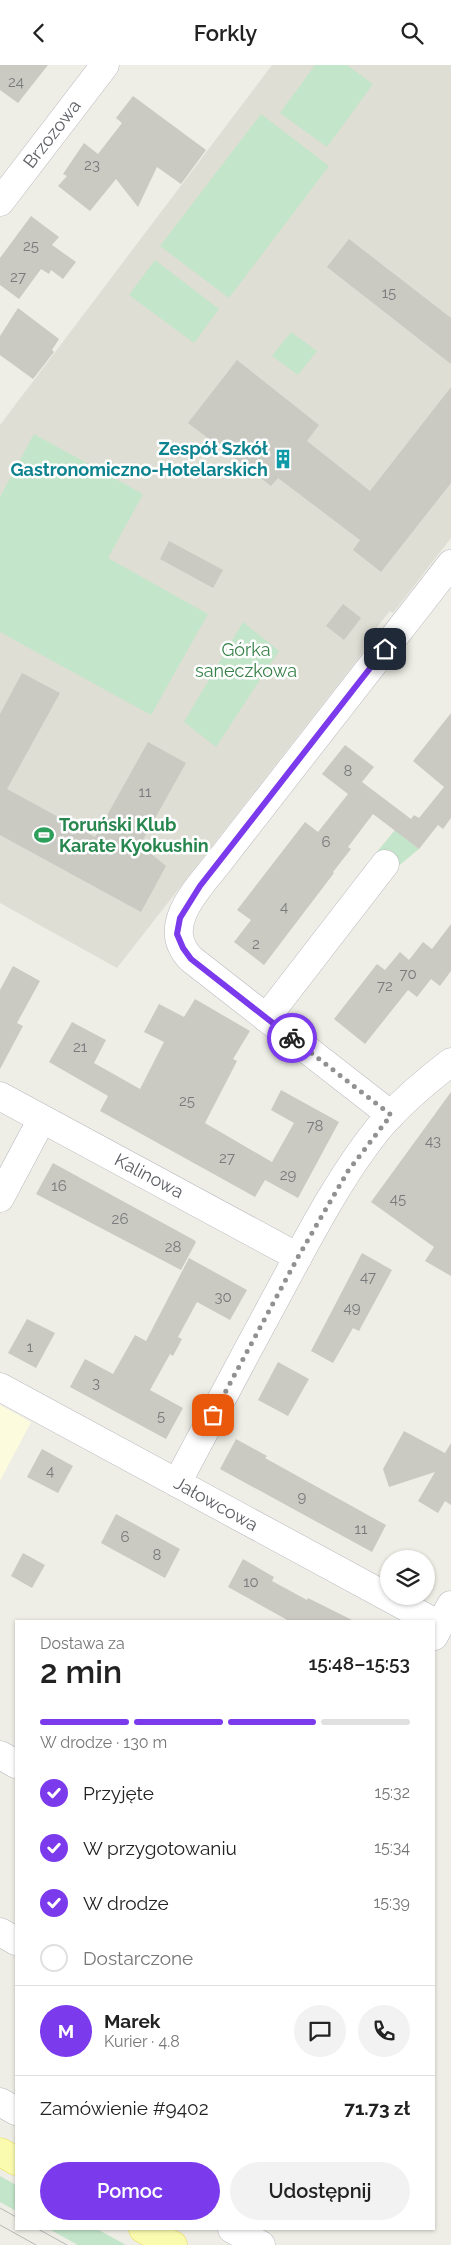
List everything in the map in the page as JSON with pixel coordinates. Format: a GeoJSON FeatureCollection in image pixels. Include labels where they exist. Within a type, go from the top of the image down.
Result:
{"type":"FeatureCollection","features":[{"type":"Feature","properties":{"kind":"main road"},"geometry":{"type":"LineString","coordinates":[[0,2152],[15,2160]]}},
{"type":"Feature","properties":{"kind":"main road"},"geometry":{"type":"LineString","coordinates":[[145,2230],[173,2245]]}},
{"type":"Feature","properties":{"kind":"street","name":"Brzozowa"},"geometry":{"type":"LineString","coordinates":[[0,202],[105,65]]}},
{"type":"Feature","properties":{"kind":"street"},"geometry":{"type":"LineString","coordinates":[[391,1115],[186,953],[177,934],[180,918],[190,900],[451,564]]}},
{"type":"Feature","properties":{"kind":"street"},"geometry":{"type":"LineString","coordinates":[[266,1018],[385,864]]}},
{"type":"Feature","properties":{"kind":"street"},"geometry":{"type":"LineString","coordinates":[[177,1483],[298,1257],[356,1159],[391,1115],[412,1094],[451,1062]]}},
{"type":"Feature","properties":{"kind":"street","name":"Kalinowa"},"geometry":{"type":"LineString","coordinates":[[0,1096],[298,1257]]}},
{"type":"Feature","properties":{"kind":"street"},"geometry":{"type":"LineString","coordinates":[[0,1198],[42,1119]]}},
{"type":"Feature","properties":{"kind":"street","name":"Jałowcowa"},"geometry":{"type":"LineString","coordinates":[[0,1387],[434,1620]]}},
{"type":"Feature","properties":{"kind":"street"},"geometry":{"type":"LineString","coordinates":[[0,1755],[15,1763]]}},
{"type":"Feature","properties":{"kind":"street"},"geometry":{"type":"LineString","coordinates":[[0,1932],[15,1940]]}},
{"type":"Feature","properties":{"kind":"street"},"geometry":{"type":"LineString","coordinates":[[0,2102],[15,2110]]}},
{"type":"Feature","properties":{"kind":"shaded area"},"geometry":{"type":"Polygon","coordinates":[[[272,65],[451,65],[451,538],[393,613],[390,611],[377,627],[379,630],[354,664],[117,968],[0,903],[0,425],[272,65]]]}},
{"type":"Feature","properties":{"kind":"shaded area"},"geometry":{"type":"Polygon","coordinates":[[[0,1405],[31,1422],[0,1481],[0,1405]]]}},
{"type":"Feature","properties":{"kind":"green space"},"geometry":{"type":"Polygon","coordinates":[[[315,65],[347,65],[373,84],[327,147],[280,113],[315,65]]]}},
{"type":"Feature","properties":{"kind":"green space"},"geometry":{"type":"Polygon","coordinates":[[[261,114],[329,166],[229,298],[160,246],[261,114]]]}},
{"type":"Feature","properties":{"kind":"green space"},"geometry":{"type":"Polygon","coordinates":[[[155,260],[219,309],[194,343],[129,295],[155,260]]]}},
{"type":"Feature","properties":{"kind":"green space"},"geometry":{"type":"Polygon","coordinates":[[[291,332],[317,351],[298,375],[272,356],[291,332]]]}},
{"type":"Feature","properties":{"kind":"green space"},"geometry":{"type":"Polygon","coordinates":[[[34,434],[143,494],[108,558],[208,614],[151,715],[0,632],[0,497],[34,434]]]}},
{"type":"Feature","properties":{"kind":"green space","name":"Górka saneczkowa"},"geometry":{"type":"Polygon","coordinates":[[[243,622],[279,651],[216,747],[184,722],[243,622]]]}},
{"type":"Feature","properties":{"kind":"green space"},"geometry":{"type":"Polygon","coordinates":[[[395,830],[419,849],[396,868],[376,853],[395,830]]]}},
{"type":"Feature","properties":{"kind":"green space"},"geometry":{"type":"Polygon","coordinates":[[[0,2176],[15,2184],[15,2210],[0,2202],[0,2176]]]}},
{"type":"Feature","properties":{"kind":"green space"},"geometry":{"type":"Polygon","coordinates":[[[51,2230],[99,2230],[126,2245],[78,2245],[51,2230]]]}},
{"type":"Feature","properties":{"kind":"building"},"geometry":{"type":"Polygon","coordinates":[[[0,65],[48,65],[18,103],[0,90],[0,65]]]}},
{"type":"Feature","properties":{"kind":"building"},"geometry":{"type":"Polygon","coordinates":[[[133,96],[206,150],[181,184],[157,167],[138,207],[116,179],[90,211],[58,186],[67,176],[63,174],[84,143],[98,154],[122,123],[116,118],[133,96]]]}},
{"type":"Feature","properties":{"kind":"building"},"geometry":{"type":"Polygon","coordinates":[[[31,216],[59,237],[52,245],[76,262],[63,279],[51,270],[49,274],[41,269],[19,299],[0,285],[0,258],[31,216]]]}},
{"type":"Feature","properties":{"kind":"building"},"geometry":{"type":"Polygon","coordinates":[[[349,239],[451,318],[451,364],[327,267],[349,239]]]}},
{"type":"Feature","properties":{"kind":"building"},"geometry":{"type":"Polygon","coordinates":[[[18,308],[59,339],[52,350],[54,352],[33,379],[0,355],[0,336],[18,308]]]}},
{"type":"Feature","properties":{"kind":"building","name":"Zespół Szkół Gastronomiczno-Hotelarskich"},"geometry":{"type":"Polygon","coordinates":[[[237,360],[319,425],[307,441],[370,491],[451,387],[451,483],[381,572],[353,550],[360,540],[278,478],[271,486],[188,423],[237,360]]]}},
{"type":"Feature","properties":{"kind":"building"},"geometry":{"type":"Polygon","coordinates":[[[169,541],[223,570],[213,588],[160,559],[169,541]]]}},
{"type":"Feature","properties":{"kind":"building"},"geometry":{"type":"Polygon","coordinates":[[[343,604],[361,618],[344,640],[326,626],[343,604]]]}},
{"type":"Feature","properties":{"kind":"building"},"geometry":{"type":"Polygon","coordinates":[[[22,673],[60,693],[7,789],[95,837],[148,742],[186,763],[140,845],[166,866],[141,912],[0,835],[0,714],[22,673]]]}},
{"type":"Feature","properties":{"kind":"building"},"geometry":{"type":"Polygon","coordinates":[[[451,713],[451,818],[443,829],[438,825],[419,849],[373,814],[348,847],[351,849],[334,873],[264,965],[234,942],[251,920],[237,910],[305,822],[318,832],[348,794],[322,774],[345,745],[374,767],[362,782],[411,819],[414,815],[419,818],[444,787],[413,761],[451,713]]]}},
{"type":"Feature","properties":{"kind":"building"},"geometry":{"type":"Polygon","coordinates":[[[451,924],[451,971],[440,986],[431,979],[417,997],[408,990],[365,1044],[334,1019],[377,964],[385,970],[400,952],[409,960],[423,942],[432,949],[451,924]]]}},
{"type":"Feature","properties":{"kind":"building"},"geometry":{"type":"Polygon","coordinates":[[[13,966],[40,981],[17,1023],[23,1026],[0,1069],[0,990],[13,966]]]}},
{"type":"Feature","properties":{"kind":"building"},"geometry":{"type":"Polygon","coordinates":[[[195,999],[250,1031],[233,1059],[237,1061],[205,1123],[272,1162],[294,1123],[271,1110],[281,1090],[339,1122],[298,1198],[265,1180],[255,1197],[100,1111],[108,1096],[49,1062],[72,1022],[106,1040],[94,1063],[140,1089],[164,1042],[144,1032],[159,1004],[184,1017],[195,999]]]}},
{"type":"Feature","properties":{"kind":"building"},"geometry":{"type":"Polygon","coordinates":[[[451,1092],[451,1276],[425,1261],[434,1247],[371,1202],[451,1092]]]}},
{"type":"Feature","properties":{"kind":"building"},"geometry":{"type":"Polygon","coordinates":[[[53,1163],[194,1240],[196,1242],[181,1270],[36,1194],[53,1163]]]}},
{"type":"Feature","properties":{"kind":"building"},"geometry":{"type":"Polygon","coordinates":[[[362,1253],[392,1270],[359,1331],[353,1328],[333,1363],[311,1351],[362,1253]]]}},
{"type":"Feature","properties":{"kind":"building"},"geometry":{"type":"Polygon","coordinates":[[[189,1258],[247,1290],[230,1320],[197,1302],[178,1337],[182,1339],[173,1356],[170,1354],[150,1390],[183,1408],[166,1439],[70,1387],[85,1359],[113,1374],[135,1335],[146,1341],[189,1258]]]}},
{"type":"Feature","properties":{"kind":"building"},"geometry":{"type":"Polygon","coordinates":[[[27,1319],[55,1333],[36,1368],[8,1353],[27,1319]]]}},
{"type":"Feature","properties":{"kind":"building"},"geometry":{"type":"Polygon","coordinates":[[[278,1362],[309,1379],[288,1416],[258,1400],[278,1362]]]}},
{"type":"Feature","properties":{"kind":"building"},"geometry":{"type":"Polygon","coordinates":[[[404,1431],[445,1453],[451,1443],[451,1505],[445,1501],[438,1513],[418,1501],[435,1472],[389,1487],[383,1469],[404,1431]]]}},
{"type":"Feature","properties":{"kind":"building"},"geometry":{"type":"Polygon","coordinates":[[[236,1439],[267,1456],[265,1458],[386,1525],[372,1552],[220,1469],[236,1439]]]}},
{"type":"Feature","properties":{"kind":"building"},"geometry":{"type":"Polygon","coordinates":[[[42,1449],[73,1466],[58,1493],[27,1477],[42,1449]]]}},
{"type":"Feature","properties":{"kind":"building"},"geometry":{"type":"Polygon","coordinates":[[[116,1514],[180,1549],[165,1578],[101,1543],[116,1514]]]}},
{"type":"Feature","properties":{"kind":"building"},"geometry":{"type":"Polygon","coordinates":[[[23,1553],[45,1565],[32,1588],[11,1576],[23,1553]]]}},
{"type":"Feature","properties":{"kind":"building"},"geometry":{"type":"Polygon","coordinates":[[[243,1559],[274,1577],[272,1581],[307,1600],[308,1598],[352,1620],[287,1620],[228,1587],[243,1559]]]}},
{"type":"Feature","properties":{"kind":"tram line"},"geometry":{"type":"LineString","coordinates":[[0,2208],[15,2216]]}},
{"type":"Feature","properties":{"kind":"tram line"},"geometry":{"type":"LineString","coordinates":[[0,2225],[36,2245]]}},
{"type":"Feature","properties":{"kind":"tram line"},"geometry":{"type":"LineString","coordinates":[[40,2230],[67,2245]]}},
{"type":"Feature","properties":{"kind":"way so far"},"geometry":{"type":"LineString","coordinates":[[213,1415],[298,1257],[348,1171],[391,1115],[292,1038]]}},
{"type":"Feature","properties":{"kind":"place","name":"Zespół Szkół Gastronomiczno-Hotelarskich"},"geometry":{"type":"Point","coordinates":[283,459]}},
{"type":"Feature","properties":{"kind":"place","name":"Toruński Klub Karate Kyokushin"},"geometry":{"type":"Point","coordinates":[44,835]}},
{"type":"Feature","properties":{"kind":"route"},"geometry":{"type":"LineString","coordinates":[[292,1038],[191,959],[183,948],[177,934],[180,918],[200,886],[385,649]]}}]}
